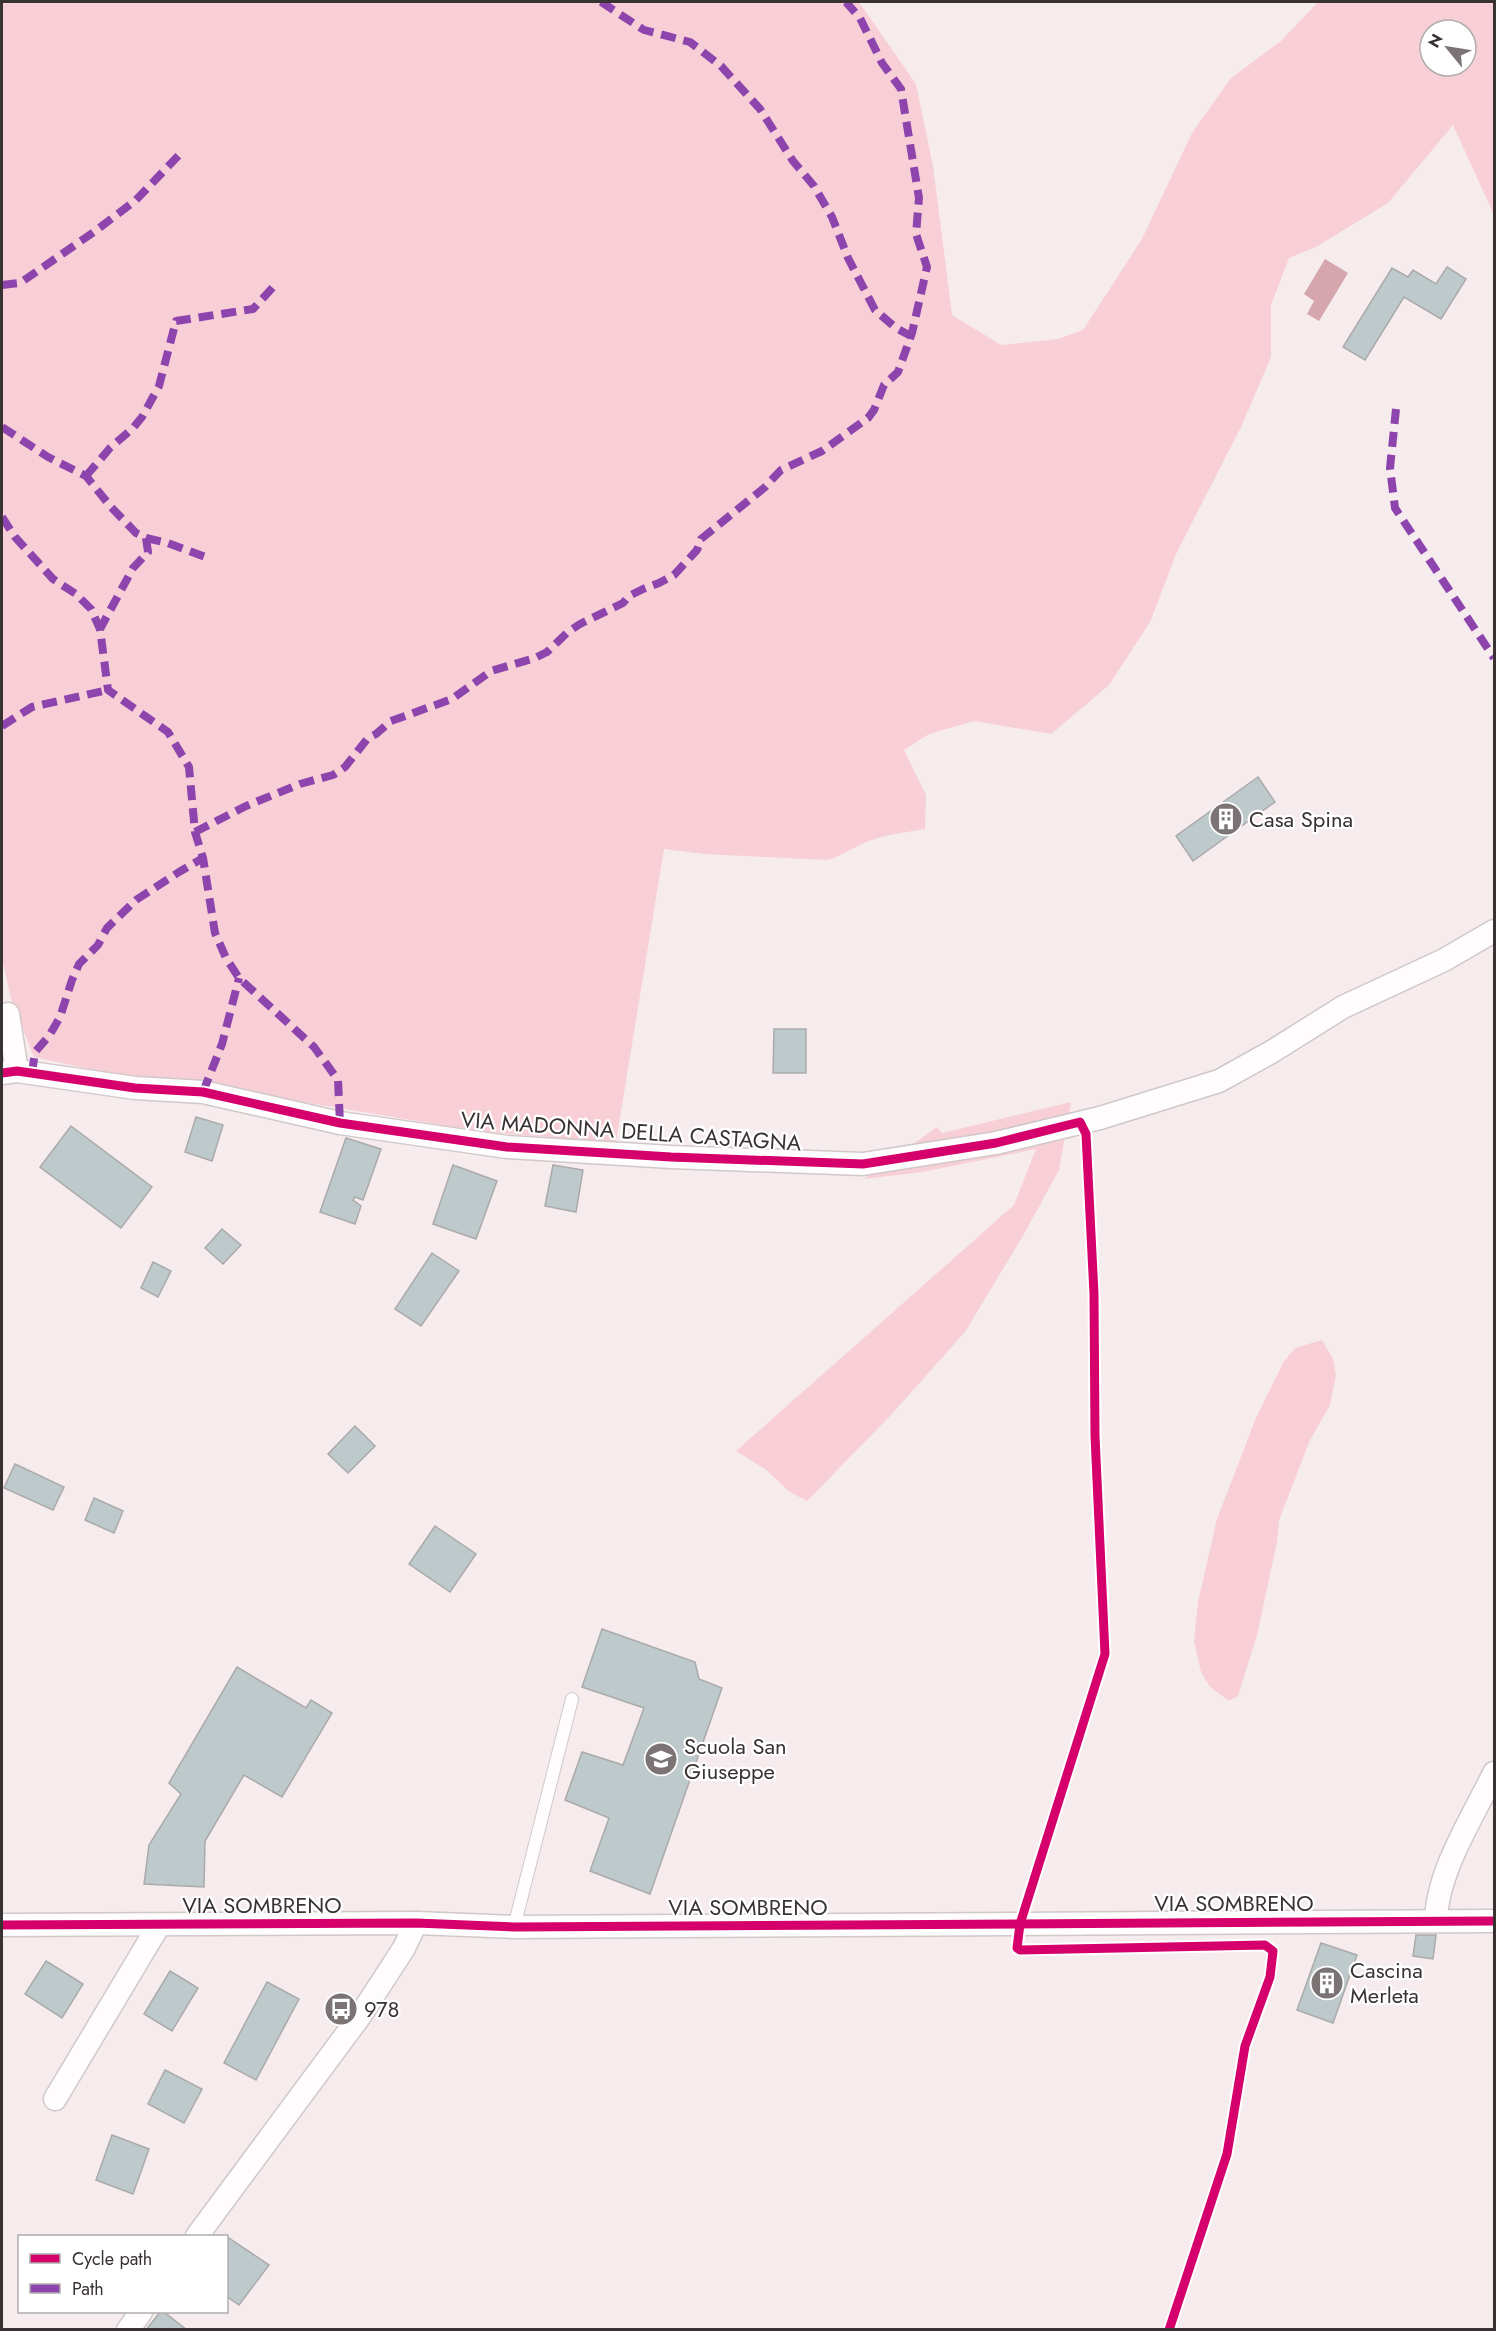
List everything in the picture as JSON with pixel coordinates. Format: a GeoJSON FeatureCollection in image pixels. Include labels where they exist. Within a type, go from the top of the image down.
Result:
{"type":"FeatureCollection","features":[{"type":"Feature","properties":{"kind":"street","name":"VIA MADONNA DELLA CASTAGNA"},"geometry":{"type":"LineString","coordinates":[[8,1014],[9,1072],[135,1088],[203,1092],[340,1123],[507,1147],[671,1157],[863,1164],[996,1143],[1100,1118],[1219,1081],[1273,1051],[1343,1007],[1444,960],[1494,931]]}},
{"type":"Feature","properties":{"kind":"street"},"geometry":{"type":"LineString","coordinates":[[1436,1921],[1436,1906],[1446,1871],[1494,1773]]}},
{"type":"Feature","properties":{"kind":"street","name":"VIA SOMBRENO"},"geometry":{"type":"LineString","coordinates":[[2,1924],[416,1923],[514,1927],[1494,1921]]}},
{"type":"Feature","properties":{"kind":"street"},"geometry":{"type":"LineString","coordinates":[[198,2235],[360,2016],[404,1948],[416,1923]]}},
{"type":"Feature","properties":{"kind":"street"},"geometry":{"type":"LineString","coordinates":[[55,2099],[159,1925]]}},
{"type":"Feature","properties":{"kind":"street"},"geometry":{"type":"LineString","coordinates":[[128,2330],[140,2313]]}},
{"type":"Feature","properties":{"kind":"lane"},"geometry":{"type":"LineString","coordinates":[[514,1927],[572,1699]]}},
{"type":"Feature","properties":{"kind":"shaded area"},"geometry":{"type":"Polygon","coordinates":[[[2,2],[859,2],[916,84],[933,166],[952,315],[1001,345],[1058,339],[1083,330],[1142,239],[1192,133],[1231,78],[1281,41],[1318,2],[1494,2],[1494,215],[1453,125],[1388,203],[1316,247],[1289,258],[1271,305],[1271,357],[1242,425],[1177,552],[1150,622],[1109,685],[1051,734],[974,721],[929,734],[904,750],[926,795],[925,829],[878,838],[828,860],[705,854],[664,849],[616,1142],[482,1132],[286,1099],[122,1076],[34,1057],[11,999],[2,958],[2,2]]]}},
{"type":"Feature","properties":{"kind":"shaded area"},"geometry":{"type":"Polygon","coordinates":[[[1325,259],[1348,273],[1319,321],[1307,314],[1314,301],[1304,294],[1325,259]]]}},
{"type":"Feature","properties":{"kind":"shaded area"},"geometry":{"type":"Polygon","coordinates":[[[1071,1102],[1059,1170],[1024,1234],[965,1332],[889,1417],[807,1501],[790,1492],[765,1469],[736,1451],[1014,1205],[1036,1149],[922,1172],[864,1179],[937,1127],[942,1133],[1071,1102]]]}},
{"type":"Feature","properties":{"kind":"shaded area"},"geometry":{"type":"Polygon","coordinates":[[[1322,1340],[1333,1359],[1336,1375],[1330,1405],[1310,1440],[1279,1520],[1277,1542],[1257,1635],[1238,1696],[1229,1701],[1210,1687],[1201,1672],[1194,1641],[1198,1602],[1217,1519],[1256,1418],[1283,1363],[1295,1348],[1322,1340]]]}},
{"type":"Feature","properties":{"kind":"building"},"geometry":{"type":"Polygon","coordinates":[[[1447,267],[1466,279],[1441,319],[1404,297],[1365,360],[1343,347],[1392,268],[1408,277],[1413,270],[1436,284],[1447,267]]]}},
{"type":"Feature","properties":{"kind":"building","name":"Casa Spina"},"geometry":{"type":"Polygon","coordinates":[[[1258,777],[1275,802],[1193,861],[1176,836],[1258,777]]]}},
{"type":"Feature","properties":{"kind":"building"},"geometry":{"type":"Polygon","coordinates":[[[774,1029],[806,1029],[806,1073],[773,1073],[774,1029]]]}},
{"type":"Feature","properties":{"kind":"building"},"geometry":{"type":"Polygon","coordinates":[[[196,1117],[223,1125],[212,1161],[185,1152],[196,1117]]]}},
{"type":"Feature","properties":{"kind":"building"},"geometry":{"type":"Polygon","coordinates":[[[71,1126],[152,1187],[121,1228],[40,1167],[71,1126]]]}},
{"type":"Feature","properties":{"kind":"building"},"geometry":{"type":"Polygon","coordinates":[[[346,1138],[381,1149],[363,1200],[355,1197],[353,1200],[361,1206],[355,1224],[320,1212],[346,1138]]]}},
{"type":"Feature","properties":{"kind":"building"},"geometry":{"type":"Polygon","coordinates":[[[453,1165],[497,1181],[476,1239],[433,1224],[453,1165]]]}},
{"type":"Feature","properties":{"kind":"building"},"geometry":{"type":"Polygon","coordinates":[[[553,1165],[583,1170],[576,1212],[545,1206],[553,1165]]]}},
{"type":"Feature","properties":{"kind":"building"},"geometry":{"type":"Polygon","coordinates":[[[222,1229],[241,1245],[223,1264],[205,1248],[222,1229]]]}},
{"type":"Feature","properties":{"kind":"building"},"geometry":{"type":"Polygon","coordinates":[[[432,1253],[459,1271],[421,1326],[395,1309],[432,1253]]]}},
{"type":"Feature","properties":{"kind":"building"},"geometry":{"type":"Polygon","coordinates":[[[153,1262],[171,1271],[158,1297],[141,1288],[153,1262]]]}},
{"type":"Feature","properties":{"kind":"building"},"geometry":{"type":"Polygon","coordinates":[[[355,1426],[375,1446],[348,1473],[328,1454],[355,1426]]]}},
{"type":"Feature","properties":{"kind":"building"},"geometry":{"type":"Polygon","coordinates":[[[15,1464],[64,1487],[53,1510],[4,1488],[15,1464]]]}},
{"type":"Feature","properties":{"kind":"building"},"geometry":{"type":"Polygon","coordinates":[[[94,1498],[123,1511],[114,1533],[85,1520],[94,1498]]]}},
{"type":"Feature","properties":{"kind":"building"},"geometry":{"type":"Polygon","coordinates":[[[435,1526],[476,1554],[450,1592],[409,1564],[435,1526]]]}},
{"type":"Feature","properties":{"kind":"building","name":"Scuola San Giuseppe"},"geometry":{"type":"Polygon","coordinates":[[[602,1629],[695,1662],[699,1679],[722,1688],[650,1894],[590,1871],[609,1818],[565,1800],[582,1752],[623,1765],[644,1708],[582,1687],[602,1629]]]}},
{"type":"Feature","properties":{"kind":"building"},"geometry":{"type":"Polygon","coordinates":[[[237,1667],[306,1708],[311,1700],[332,1713],[282,1797],[244,1775],[205,1841],[204,1887],[144,1884],[149,1845],[181,1794],[169,1783],[237,1667]]]}},
{"type":"Feature","properties":{"kind":"building"},"geometry":{"type":"Polygon","coordinates":[[[1416,1935],[1436,1935],[1433,1959],[1413,1956],[1416,1935]]]}},
{"type":"Feature","properties":{"kind":"building","name":"Cascina Merleta"},"geometry":{"type":"Polygon","coordinates":[[[1321,1943],[1357,1955],[1333,2023],[1297,2010],[1321,1943]]]}},
{"type":"Feature","properties":{"kind":"building"},"geometry":{"type":"Polygon","coordinates":[[[46,1961],[83,1984],[62,2018],[25,1994],[46,1961]]]}},
{"type":"Feature","properties":{"kind":"building"},"geometry":{"type":"Polygon","coordinates":[[[170,1971],[198,1988],[172,2031],[144,2014],[170,1971]]]}},
{"type":"Feature","properties":{"kind":"building"},"geometry":{"type":"Polygon","coordinates":[[[267,1982],[299,1999],[256,2080],[224,2063],[267,1982]]]}},
{"type":"Feature","properties":{"kind":"building"},"geometry":{"type":"Polygon","coordinates":[[[165,2070],[202,2089],[184,2123],[148,2104],[165,2070]]]}},
{"type":"Feature","properties":{"kind":"building"},"geometry":{"type":"Polygon","coordinates":[[[112,2135],[149,2149],[133,2194],[96,2180],[112,2135]]]}},
{"type":"Feature","properties":{"kind":"building"},"geometry":{"type":"Polygon","coordinates":[[[228,2237],[269,2265],[239,2305],[228,2297],[228,2237]]]}},
{"type":"Feature","properties":{"kind":"building"},"geometry":{"type":"Polygon","coordinates":[[[159,2313],[165,2313],[187,2330],[146,2330],[159,2313]]]}},
{"type":"Feature","properties":{"kind":"marked path"},"geometry":{"type":"LineString","coordinates":[[601,2],[644,30],[690,42],[721,66],[760,109],[793,161],[814,186],[832,217],[848,258],[875,310],[896,328],[911,336]]}},
{"type":"Feature","properties":{"kind":"marked path"},"geometry":{"type":"LineString","coordinates":[[195,832],[246,806],[300,784],[333,775],[345,767],[368,738],[391,721],[452,699],[491,671],[535,658],[547,652],[580,624],[623,603],[629,596],[674,575],[697,550],[701,539],[764,488],[781,470],[822,451],[868,418],[874,410],[884,385],[898,372],[912,333],[927,267],[916,234],[919,198],[901,89],[882,63],[860,18],[846,2]]}},
{"type":"Feature","properties":{"kind":"marked path"},"geometry":{"type":"LineString","coordinates":[[2,285],[20,283],[94,232],[136,200],[179,155]]}},
{"type":"Feature","properties":{"kind":"marked path"},"geometry":{"type":"LineString","coordinates":[[86,476],[110,448],[142,417],[159,386],[176,321],[253,309],[275,285]]}},
{"type":"Feature","properties":{"kind":"marked path"},"geometry":{"type":"LineString","coordinates":[[1396,409],[1390,468],[1395,508],[1494,658]]}},
{"type":"Feature","properties":{"kind":"marked path"},"geometry":{"type":"LineString","coordinates":[[2,427],[48,457],[86,476],[136,533],[146,538],[148,552],[133,568],[100,629]]}},
{"type":"Feature","properties":{"kind":"marked path"},"geometry":{"type":"LineString","coordinates":[[2,517],[15,537],[53,579],[76,594],[91,609],[100,629],[108,690],[168,732],[189,767],[195,832],[203,858],[215,933],[226,958],[239,978],[314,1047],[338,1080],[340,1123]]}},
{"type":"Feature","properties":{"kind":"marked path"},"geometry":{"type":"LineString","coordinates":[[146,538],[168,543],[205,557]]}},
{"type":"Feature","properties":{"kind":"marked path"},"geometry":{"type":"LineString","coordinates":[[2,726],[32,707],[108,690]]}},
{"type":"Feature","properties":{"kind":"marked path"},"geometry":{"type":"LineString","coordinates":[[32,1073],[35,1052],[49,1036],[60,1017],[79,964],[98,945],[107,928],[136,900],[203,858]]}},
{"type":"Feature","properties":{"kind":"marked path"},"geometry":{"type":"LineString","coordinates":[[203,1092],[222,1044],[239,978]]}},
{"type":"Feature","properties":{"kind":"cycle path"},"geometry":{"type":"LineString","coordinates":[[2,1073],[17,1071],[135,1088],[203,1092],[340,1123],[507,1147],[671,1157],[863,1164],[996,1143],[1080,1122],[1086,1134],[1094,1294],[1095,1436],[1105,1654],[1020,1924],[1017,1948],[1020,1950],[1265,1945],[1273,1951],[1270,1977],[1245,2046],[1227,2154],[1169,2330]]}},
{"type":"Feature","properties":{"kind":"cycle path"},"geometry":{"type":"LineString","coordinates":[[2,1925],[416,1923],[514,1927],[1494,1921]]}},
{"type":"Feature","properties":{"kind":"place","name":"Casa Spina"},"geometry":{"type":"Point","coordinates":[1226,819]}},
{"type":"Feature","properties":{"kind":"place","name":"Scuola San Giuseppe"},"geometry":{"type":"Point","coordinates":[661,1759]}},
{"type":"Feature","properties":{"kind":"place","name":"Cascina Merleta"},"geometry":{"type":"Point","coordinates":[1327,1983]}},
{"type":"Feature","properties":{"kind":"place","name":"978"},"geometry":{"type":"Point","coordinates":[341,2009]}}]}
